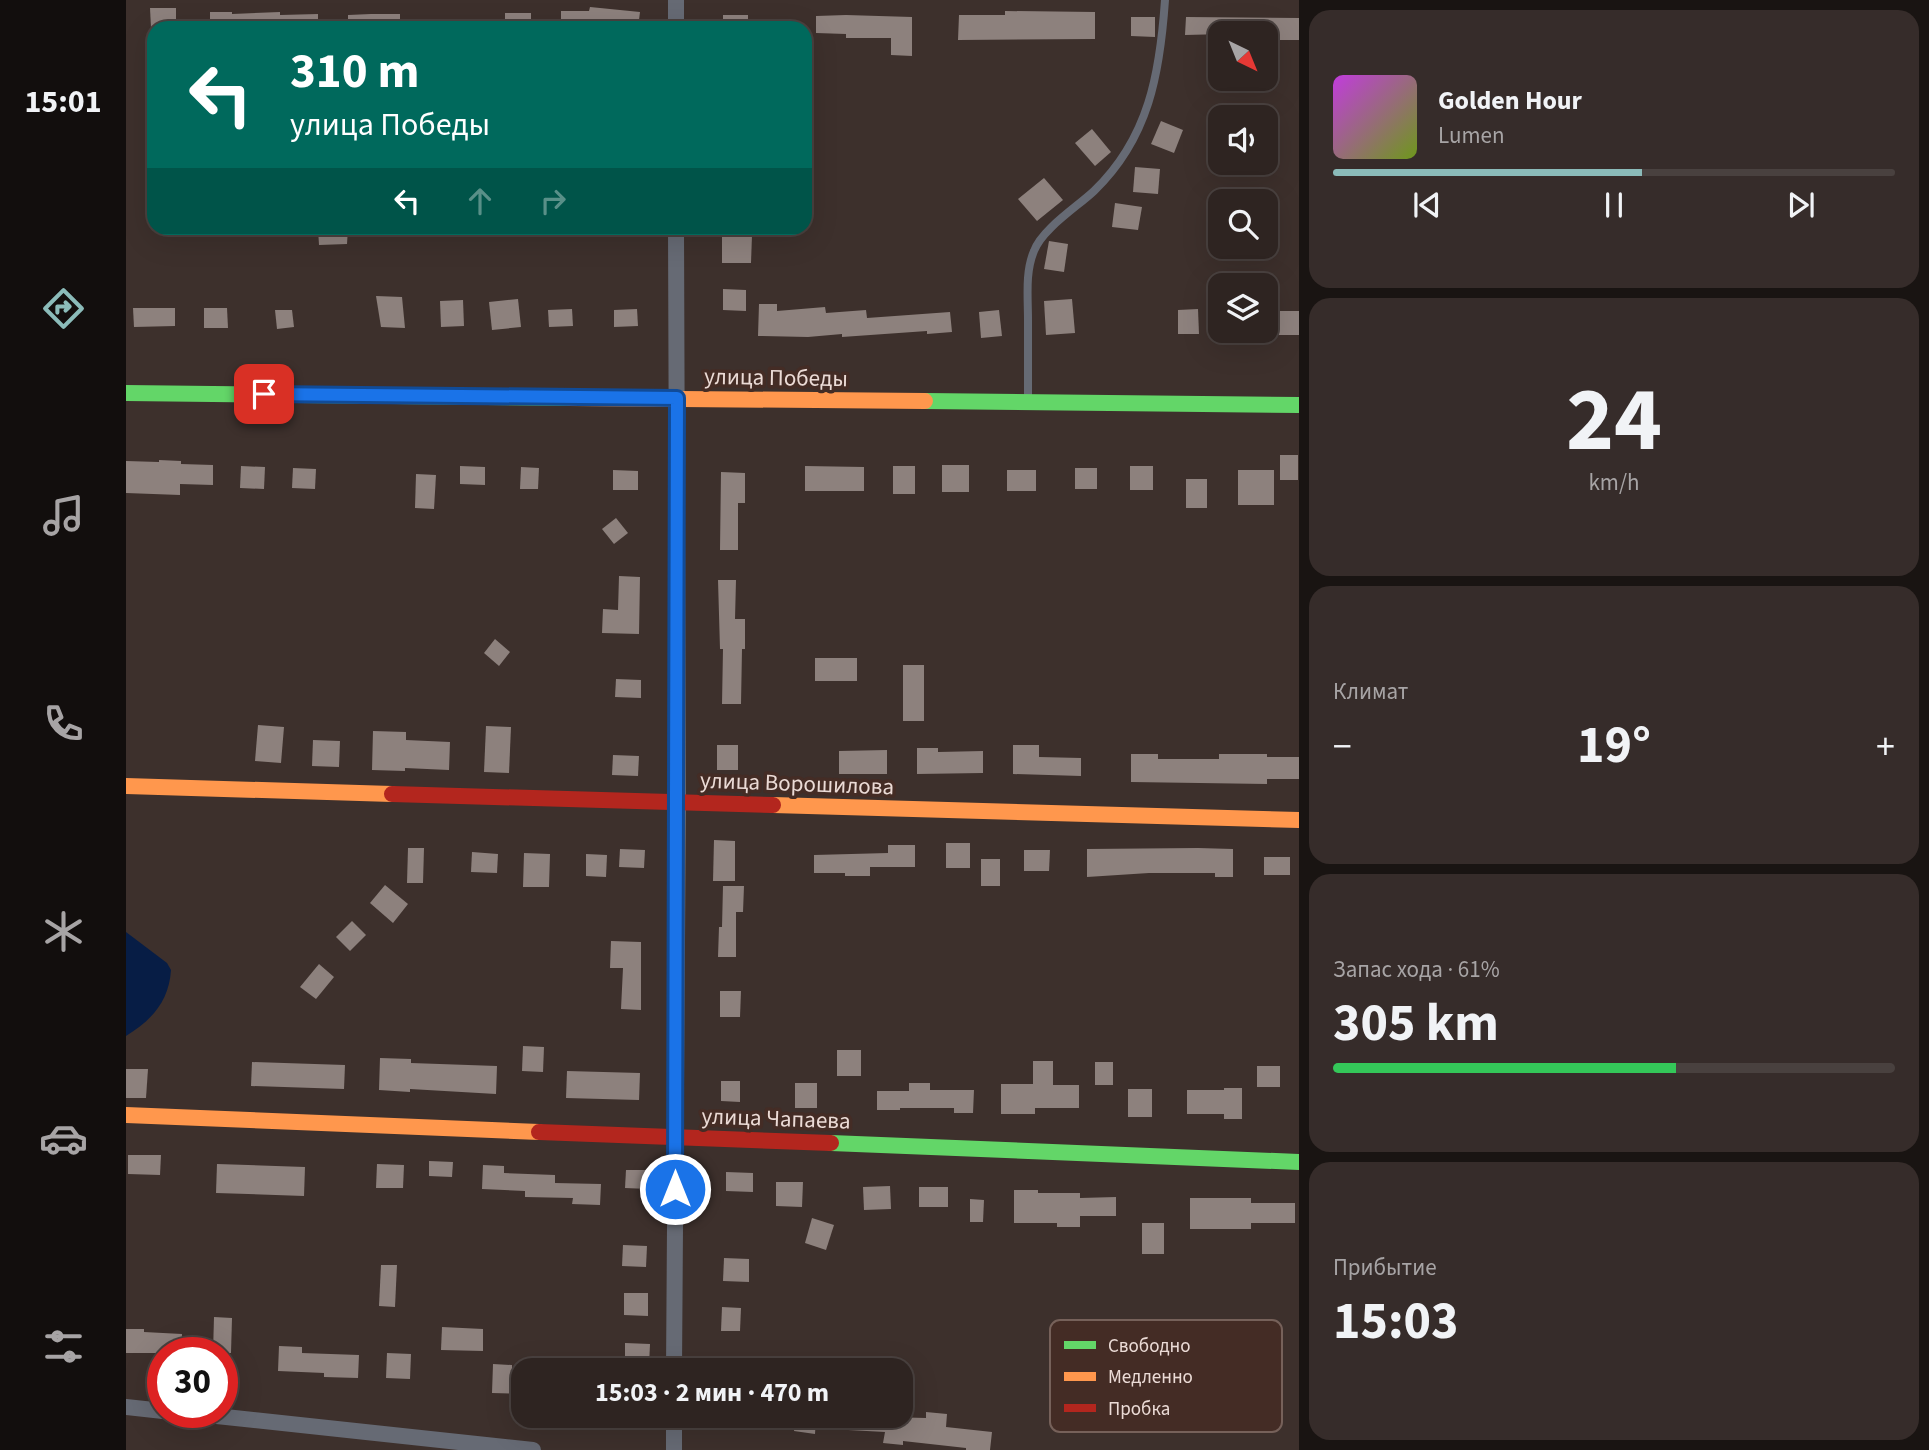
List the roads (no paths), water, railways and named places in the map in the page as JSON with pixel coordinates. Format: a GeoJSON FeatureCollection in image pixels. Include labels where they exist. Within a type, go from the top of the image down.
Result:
{"type":"FeatureCollection","features":[{"type":"Feature","properties":{"kind":"street"},"geometry":{"type":"LineString","coordinates":[[676,0],[676,21]]}},
{"type":"Feature","properties":{"kind":"street"},"geometry":{"type":"LineString","coordinates":[[674,1358],[678,802],[676,235]]}},
{"type":"Feature","properties":{"kind":"street","name":"улица Победы"},"geometry":{"type":"LineString","coordinates":[[126,393],[1299,405]]}},
{"type":"Feature","properties":{"kind":"street","name":"улица Ворошилова"},"geometry":{"type":"LineString","coordinates":[[126,786],[1299,820]]}},
{"type":"Feature","properties":{"kind":"street","name":"улица Чапаева"},"geometry":{"type":"LineString","coordinates":[[126,1115],[1299,1162]]}},
{"type":"Feature","properties":{"kind":"street"},"geometry":{"type":"LineString","coordinates":[[126,1407],[147,1409]]}},
{"type":"Feature","properties":{"kind":"street"},"geometry":{"type":"LineString","coordinates":[[238,1418],[533,1450]]}},
{"type":"Feature","properties":{"kind":"street"},"geometry":{"type":"LineString","coordinates":[[674,1428],[674,1450]]}},
{"type":"Feature","properties":{"kind":"lane"},"geometry":{"type":"LineString","coordinates":[[1028,402],[1028,277],[1034,250],[1047,233],[1105,180],[1126,152],[1149,107],[1161,48],[1165,0]]}},
{"type":"Feature","properties":{"kind":"water"},"geometry":{"type":"Polygon","coordinates":[[[126,932],[167,963],[171,970],[167,991],[158,1009],[126,1036],[126,932]]]}}]}
